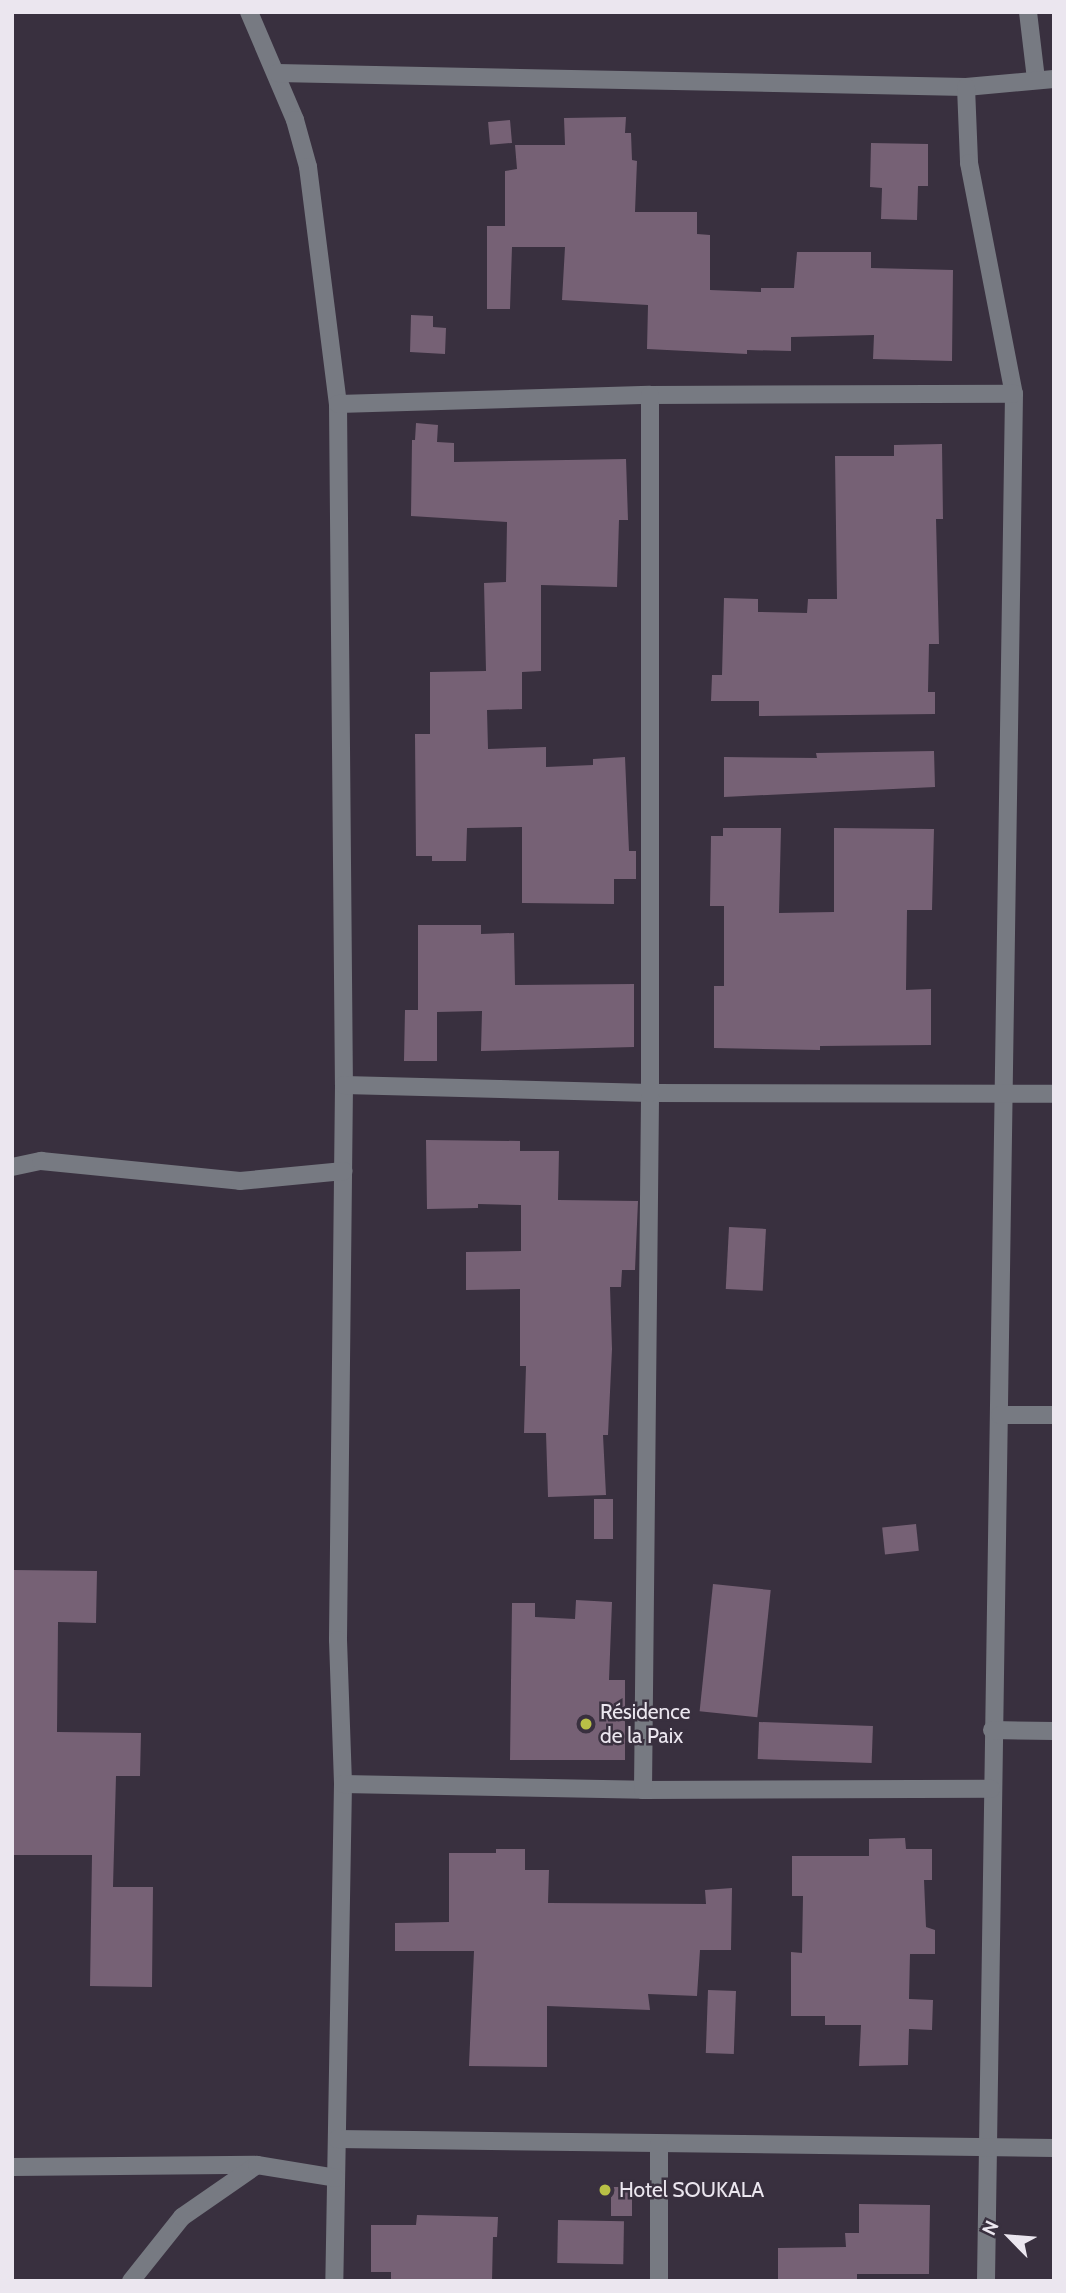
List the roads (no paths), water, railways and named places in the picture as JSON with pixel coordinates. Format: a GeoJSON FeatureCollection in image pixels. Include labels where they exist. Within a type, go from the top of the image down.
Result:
{"type":"FeatureCollection","features":[{"type":"Feature","properties":{"kind":"street"},"geometry":{"type":"LineString","coordinates":[[249,12],[295,120],[308,167],[338,404],[344,1084],[338,1640],[343,1784],[334,2281]]}},
{"type":"Feature","properties":{"kind":"street"},"geometry":{"type":"LineString","coordinates":[[277,73],[966,87],[1045,79],[1028,12]]}},
{"type":"Feature","properties":{"kind":"street"},"geometry":{"type":"LineString","coordinates":[[966,87],[969,163],[1014,394],[985,2281]]}},
{"type":"Feature","properties":{"kind":"street"},"geometry":{"type":"LineString","coordinates":[[338,404],[650,395],[1014,394]]}},
{"type":"Feature","properties":{"kind":"street"},"geometry":{"type":"LineString","coordinates":[[643,1790],[650,1093],[650,395]]}},
{"type":"Feature","properties":{"kind":"street"},"geometry":{"type":"LineString","coordinates":[[344,1084],[650,1093],[1054,1094]]}},
{"type":"Feature","properties":{"kind":"street"},"geometry":{"type":"LineString","coordinates":[[12,1167],[41,1161],[240,1181],[344,1171]]}},
{"type":"Feature","properties":{"kind":"street"},"geometry":{"type":"LineString","coordinates":[[1000,1415],[1054,1415]]}},
{"type":"Feature","properties":{"kind":"street"},"geometry":{"type":"LineString","coordinates":[[992,1730],[1054,1731]]}},
{"type":"Feature","properties":{"kind":"street"},"geometry":{"type":"LineString","coordinates":[[343,1784],[643,1790],[991,1789]]}},
{"type":"Feature","properties":{"kind":"street"},"geometry":{"type":"LineString","coordinates":[[337,2140],[1054,2148]]}},
{"type":"Feature","properties":{"kind":"street"},"geometry":{"type":"LineString","coordinates":[[659,2144],[659,2281]]}},
{"type":"Feature","properties":{"kind":"street"},"geometry":{"type":"LineString","coordinates":[[12,2167],[257,2165],[336,2178]]}},
{"type":"Feature","properties":{"kind":"street"},"geometry":{"type":"LineString","coordinates":[[131,2281],[182,2217],[257,2165]]}},
{"type":"Feature","properties":{"kind":"place","name":"Résidence de la Paix"},"geometry":{"type":"Point","coordinates":[586,1724]}},
{"type":"Feature","properties":{"kind":"place","name":"Hotel SOUKALA"},"geometry":{"type":"Point","coordinates":[605,2190]}}]}
